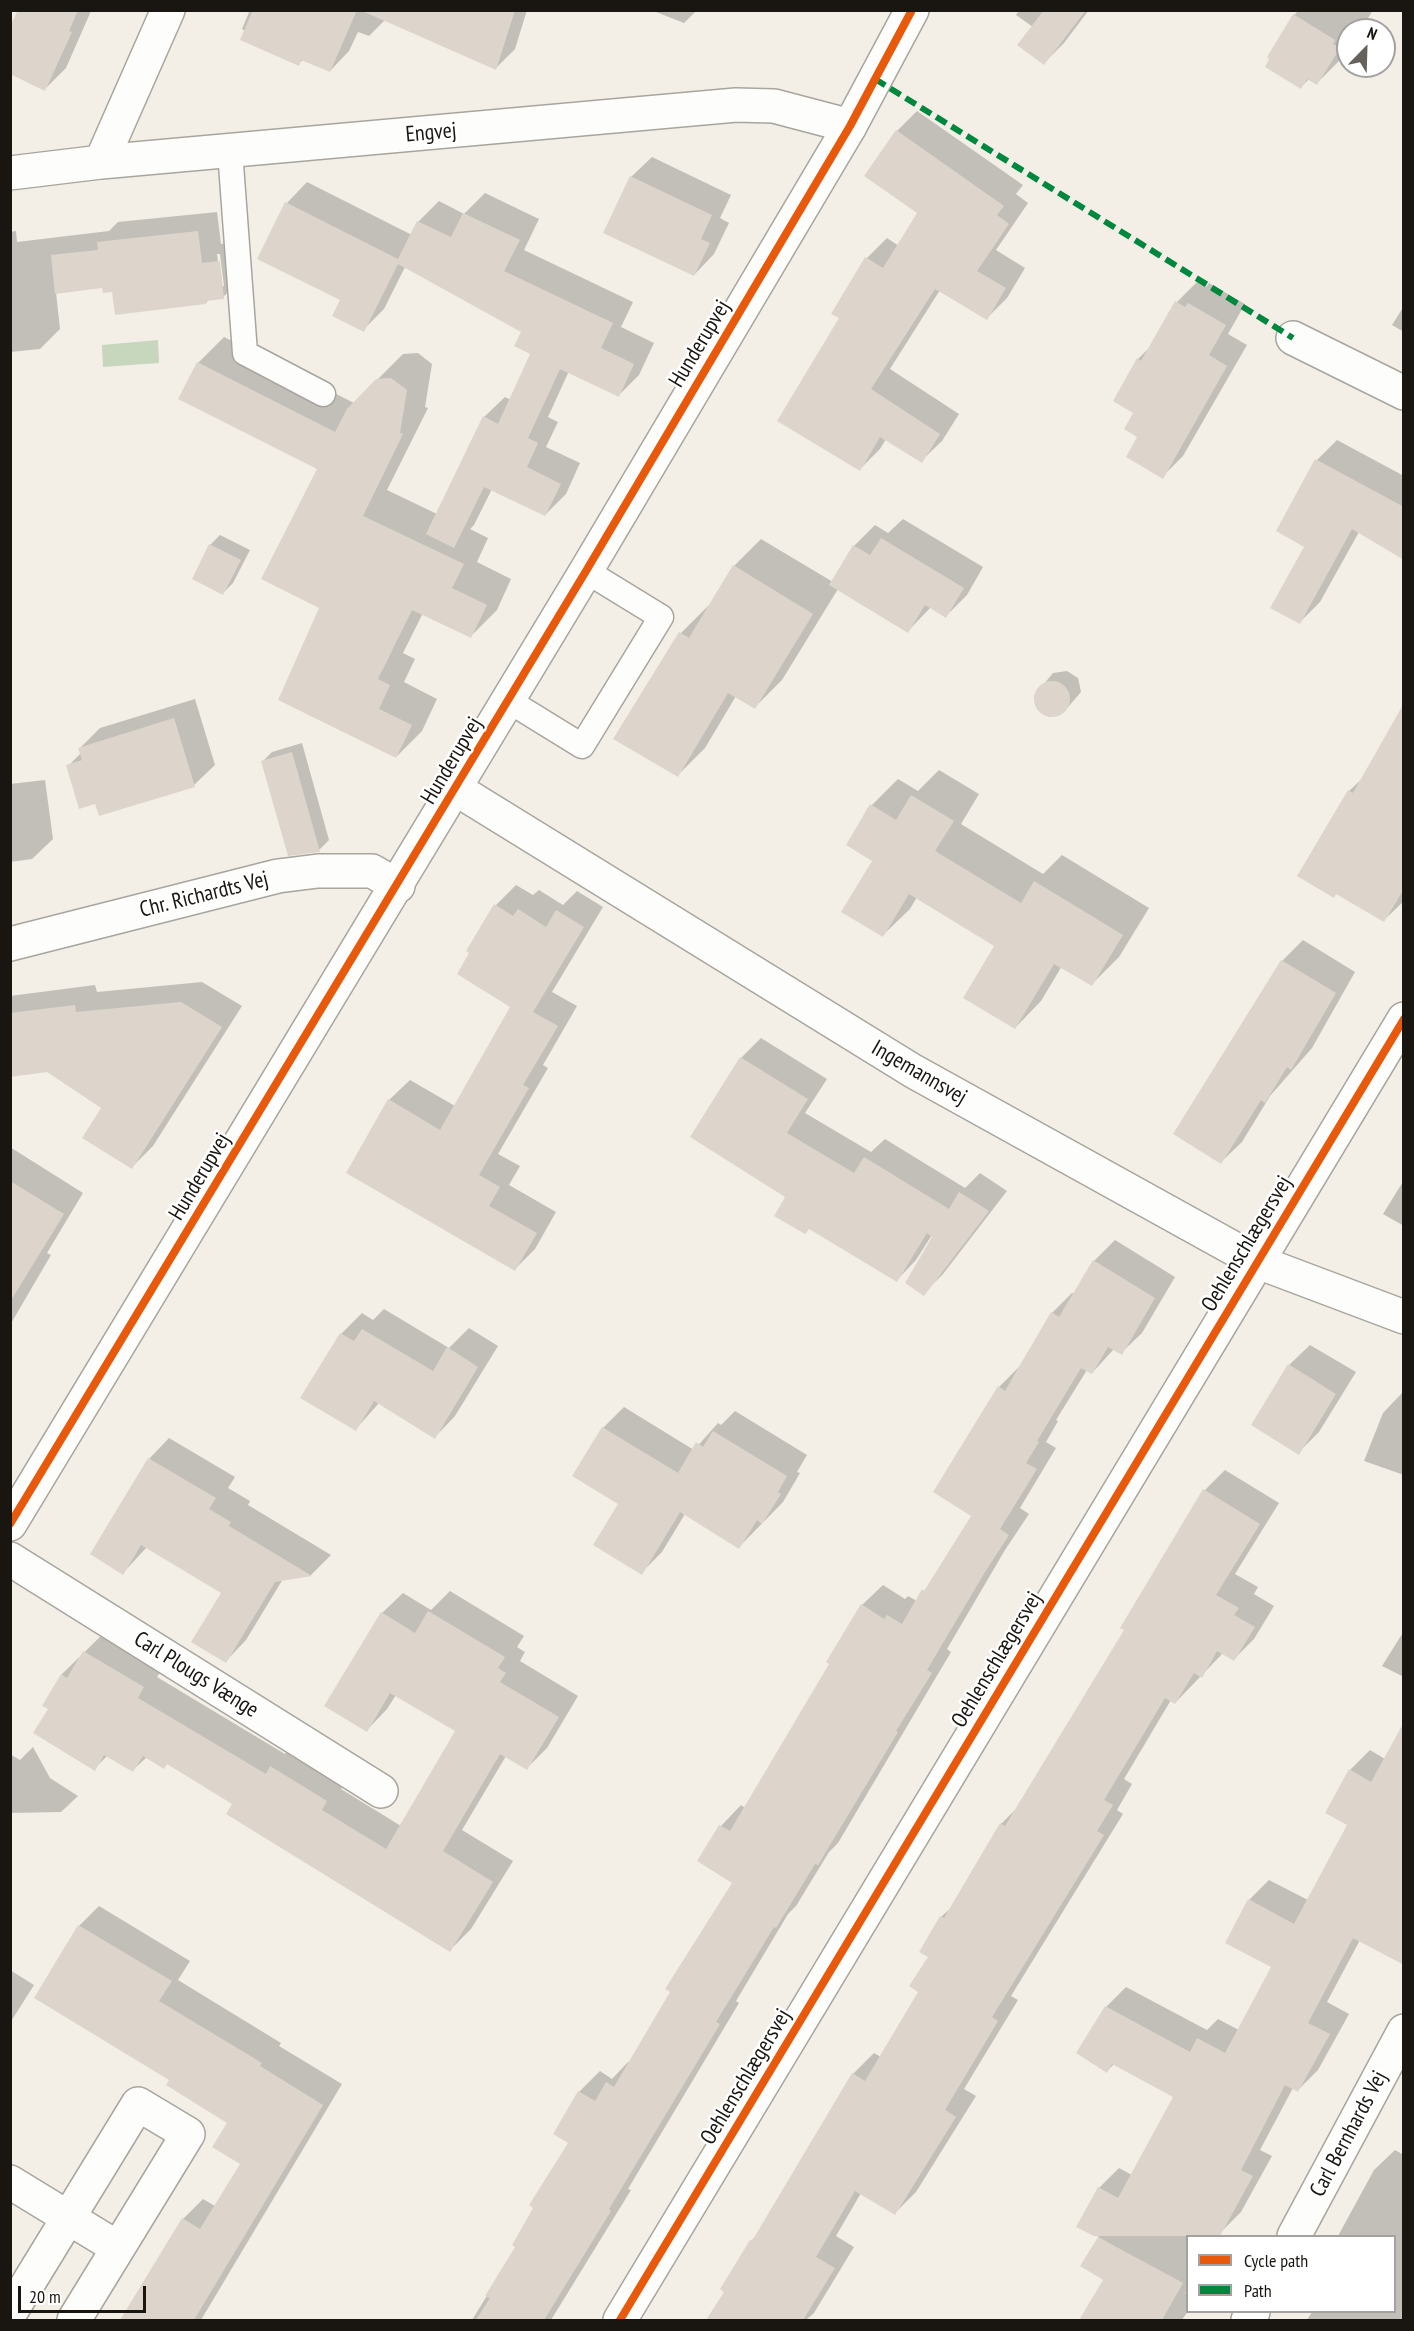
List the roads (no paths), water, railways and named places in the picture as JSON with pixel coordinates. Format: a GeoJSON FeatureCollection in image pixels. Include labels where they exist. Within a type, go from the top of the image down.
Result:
{"type":"FeatureCollection","features":[{"type":"Feature","properties":{"kind":"street"},"geometry":{"type":"LineString","coordinates":[[101,162],[168,10]]}},
{"type":"Feature","properties":{"kind":"street","name":"Hunderupvej"},"geometry":{"type":"LineString","coordinates":[[10,1524],[398,886],[586,571],[850,126],[912,10]]}},
{"type":"Feature","properties":{"kind":"street","name":"Engvej"},"geometry":{"type":"LineString","coordinates":[[10,173],[101,162],[736,105],[774,106],[850,126]]}},
{"type":"Feature","properties":{"kind":"street"},"geometry":{"type":"LineString","coordinates":[[1293,338],[1404,393]]}},
{"type":"Feature","properties":{"kind":"street","name":"Ingemannsvej"},"geometry":{"type":"LineString","coordinates":[[456,789],[913,1071],[1258,1262],[1404,1317]]}},
{"type":"Feature","properties":{"kind":"street","name":"Chr. Richardts Vej"},"geometry":{"type":"LineString","coordinates":[[10,944],[278,876],[318,871],[372,871],[398,886]]}},
{"type":"Feature","properties":{"kind":"street","name":"Oehlenschlægersvej"},"geometry":{"type":"LineString","coordinates":[[620,2320],[1404,1019]]}},
{"type":"Feature","properties":{"kind":"street","name":"Carl Plougs Vænge"},"geometry":{"type":"LineString","coordinates":[[10,1559],[381,1791]]}},
{"type":"Feature","properties":{"kind":"street","name":"Carl Bernhards Vej"},"geometry":{"type":"LineString","coordinates":[[1294,2235],[1404,2031]]}},
{"type":"Feature","properties":{"kind":"street"},"geometry":{"type":"LineString","coordinates":[[10,2313],[138,2104],[188,2134],[74,2320]]}},
{"type":"Feature","properties":{"kind":"street"},"geometry":{"type":"LineString","coordinates":[[10,2182],[118,2248]]}},
{"type":"Feature","properties":{"kind":"lane"},"geometry":{"type":"LineString","coordinates":[[230,151],[245,353],[323,394]]}},
{"type":"Feature","properties":{"kind":"lane"},"geometry":{"type":"LineString","coordinates":[[508,701],[582,746],[661,617],[586,571]]}}]}
